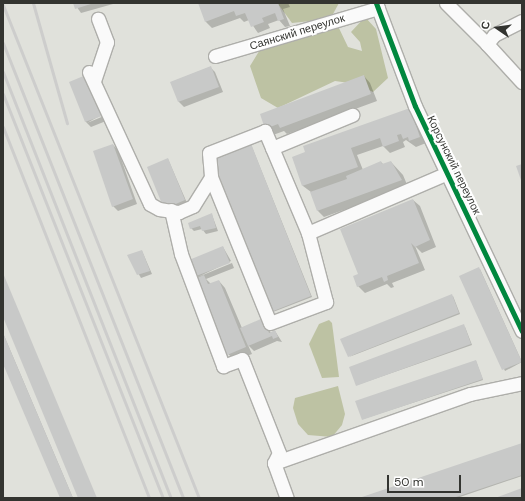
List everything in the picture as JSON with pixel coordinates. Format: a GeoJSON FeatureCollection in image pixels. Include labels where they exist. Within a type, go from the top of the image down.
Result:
{"type":"FeatureCollection","features":[{"type":"Feature","properties":{"kind":"street"},"geometry":{"type":"LineString","coordinates":[[446,3],[522,82]]}},
{"type":"Feature","properties":{"kind":"street","name":"Саянский переулок"},"geometry":{"type":"LineString","coordinates":[[215,56],[377,5]]}},
{"type":"Feature","properties":{"kind":"street","name":"Корсунский переулок"},"geometry":{"type":"LineString","coordinates":[[377,5],[415,106],[522,331]]}},
{"type":"Feature","properties":{"kind":"street"},"geometry":{"type":"LineString","coordinates":[[98,19],[107,42],[91,77],[144,194],[150,204],[159,209],[179,212],[193,206],[211,177]]}},
{"type":"Feature","properties":{"kind":"street"},"geometry":{"type":"LineString","coordinates":[[487,44],[494,35],[522,21]]}},
{"type":"Feature","properties":{"kind":"street"},"geometry":{"type":"LineString","coordinates":[[272,148],[352,115]]}},
{"type":"Feature","properties":{"kind":"street"},"geometry":{"type":"LineString","coordinates":[[265,131],[308,233],[326,302],[270,323],[211,177],[209,153],[265,131]]}},
{"type":"Feature","properties":{"kind":"street"},"geometry":{"type":"LineString","coordinates":[[308,233],[447,173]]}},
{"type":"Feature","properties":{"kind":"street"},"geometry":{"type":"LineString","coordinates":[[171,210],[180,254],[223,366],[242,359],[279,453],[274,463],[287,498]]}},
{"type":"Feature","properties":{"kind":"street"},"geometry":{"type":"LineString","coordinates":[[274,463],[470,394],[522,383]]}},
{"type":"Feature","properties":{"kind":"green space"},"geometry":{"type":"Polygon","coordinates":[[[339,3],[333,14],[311,21],[292,23],[278,4],[339,3]]]}},
{"type":"Feature","properties":{"kind":"green space"},"geometry":{"type":"Polygon","coordinates":[[[365,17],[376,29],[388,78],[373,92],[356,84],[335,81],[278,108],[261,98],[250,66],[261,48],[337,24],[348,47],[362,51],[360,42],[351,32],[365,17]]]}},
{"type":"Feature","properties":{"kind":"green space"},"geometry":{"type":"Polygon","coordinates":[[[329,320],[332,323],[339,377],[322,378],[309,344],[319,324],[329,320]]]}},
{"type":"Feature","properties":{"kind":"green space"},"geometry":{"type":"Polygon","coordinates":[[[338,386],[345,414],[342,425],[332,437],[308,435],[298,424],[293,408],[295,398],[338,386]]]}},
{"type":"Feature","properties":{"kind":"building"},"geometry":{"type":"Polygon","coordinates":[[[73,3],[94,3],[75,9],[73,3]]]}},
{"type":"Feature","properties":{"kind":"building"},"geometry":{"type":"Polygon","coordinates":[[[198,3],[278,3],[284,19],[278,21],[275,13],[262,18],[264,22],[251,27],[245,13],[236,16],[234,11],[205,22],[198,3]]]}},
{"type":"Feature","properties":{"kind":"building"},"geometry":{"type":"Polygon","coordinates":[[[211,66],[219,87],[178,102],[170,82],[211,66]]]}},
{"type":"Feature","properties":{"kind":"building"},"geometry":{"type":"Polygon","coordinates":[[[86,75],[102,116],[85,122],[69,82],[86,75]]]}},
{"type":"Feature","properties":{"kind":"building"},"geometry":{"type":"Polygon","coordinates":[[[364,75],[371,94],[280,128],[278,124],[265,129],[260,114],[364,75]]]}},
{"type":"Feature","properties":{"kind":"building"},"geometry":{"type":"Polygon","coordinates":[[[410,108],[420,137],[409,141],[408,137],[403,139],[401,134],[397,135],[399,141],[383,147],[380,138],[351,148],[358,167],[302,186],[292,157],[305,152],[303,146],[410,108]]]}},
{"type":"Feature","properties":{"kind":"building"},"geometry":{"type":"Polygon","coordinates":[[[250,141],[311,296],[271,312],[210,157],[250,141]]]}},
{"type":"Feature","properties":{"kind":"building"},"geometry":{"type":"Polygon","coordinates":[[[113,144],[133,199],[112,207],[93,151],[113,144]]]}},
{"type":"Feature","properties":{"kind":"building"},"geometry":{"type":"Polygon","coordinates":[[[168,158],[185,200],[164,209],[147,167],[168,158]]]}},
{"type":"Feature","properties":{"kind":"building"},"geometry":{"type":"Polygon","coordinates":[[[381,161],[382,164],[391,161],[402,180],[317,211],[310,192],[347,179],[346,176],[381,161]]]}},
{"type":"Feature","properties":{"kind":"building"},"geometry":{"type":"Polygon","coordinates":[[[522,164],[522,183],[516,166],[522,164]]]}},
{"type":"Feature","properties":{"kind":"building"},"geometry":{"type":"Polygon","coordinates":[[[413,199],[430,240],[415,247],[411,243],[419,263],[387,276],[388,280],[384,282],[382,277],[357,287],[353,276],[358,274],[340,229],[413,199]]]}},
{"type":"Feature","properties":{"kind":"building"},"geometry":{"type":"Polygon","coordinates":[[[212,213],[216,228],[202,231],[200,226],[190,229],[188,223],[212,213]]]}},
{"type":"Feature","properties":{"kind":"building"},"geometry":{"type":"Polygon","coordinates":[[[223,246],[230,263],[196,276],[189,260],[223,246]]]}},
{"type":"Feature","properties":{"kind":"building"},"geometry":{"type":"Polygon","coordinates":[[[142,250],[150,271],[137,275],[127,255],[142,250]]]}},
{"type":"Feature","properties":{"kind":"building"},"geometry":{"type":"Polygon","coordinates":[[[479,267],[522,362],[502,370],[459,276],[479,267]]]}},
{"type":"Feature","properties":{"kind":"building"},"geometry":{"type":"Polygon","coordinates":[[[3,273],[97,498],[78,498],[3,317],[3,273]]]}},
{"type":"Feature","properties":{"kind":"building"},"geometry":{"type":"Polygon","coordinates":[[[204,275],[208,284],[219,280],[246,347],[227,355],[197,278],[204,275]]]}},
{"type":"Feature","properties":{"kind":"building"},"geometry":{"type":"Polygon","coordinates":[[[452,294],[459,313],[348,357],[340,339],[452,294]]]}},
{"type":"Feature","properties":{"kind":"building"},"geometry":{"type":"Polygon","coordinates":[[[263,318],[269,333],[275,330],[278,337],[273,339],[272,336],[248,346],[240,328],[263,318]]]}},
{"type":"Feature","properties":{"kind":"building"},"geometry":{"type":"Polygon","coordinates":[[[464,324],[471,344],[356,386],[349,367],[464,324]]]}},
{"type":"Feature","properties":{"kind":"building"},"geometry":{"type":"Polygon","coordinates":[[[3,333],[73,498],[60,498],[3,364],[3,333]]]}},
{"type":"Feature","properties":{"kind":"building"},"geometry":{"type":"Polygon","coordinates":[[[476,360],[483,379],[362,420],[355,401],[476,360]]]}},
{"type":"Feature","properties":{"kind":"building"},"geometry":{"type":"Polygon","coordinates":[[[522,443],[522,475],[453,498],[359,498],[522,443]]]}},
{"type":"Feature","properties":{"kind":"building"},"geometry":{"type":"Polygon","coordinates":[[[522,488],[522,498],[495,498],[522,488]]]}},
{"type":"Feature","properties":{"kind":"railway"},"geometry":{"type":"LineString","coordinates":[[33,3],[67,123]]}},
{"type":"Feature","properties":{"kind":"railway"},"geometry":{"type":"LineString","coordinates":[[3,5],[199,498]]}},
{"type":"Feature","properties":{"kind":"railway"},"geometry":{"type":"LineString","coordinates":[[3,43],[183,498]]}},
{"type":"Feature","properties":{"kind":"railway"},"geometry":{"type":"LineString","coordinates":[[3,72],[171,498]]}},
{"type":"Feature","properties":{"kind":"railway"},"geometry":{"type":"LineString","coordinates":[[3,94],[163,498]]}},
{"type":"Feature","properties":{"kind":"railway"},"geometry":{"type":"LineString","coordinates":[[3,127],[149,498]]}},
{"type":"Feature","properties":{"kind":"cycle path"},"geometry":{"type":"LineString","coordinates":[[376,3],[415,106],[522,331]]}}]}
